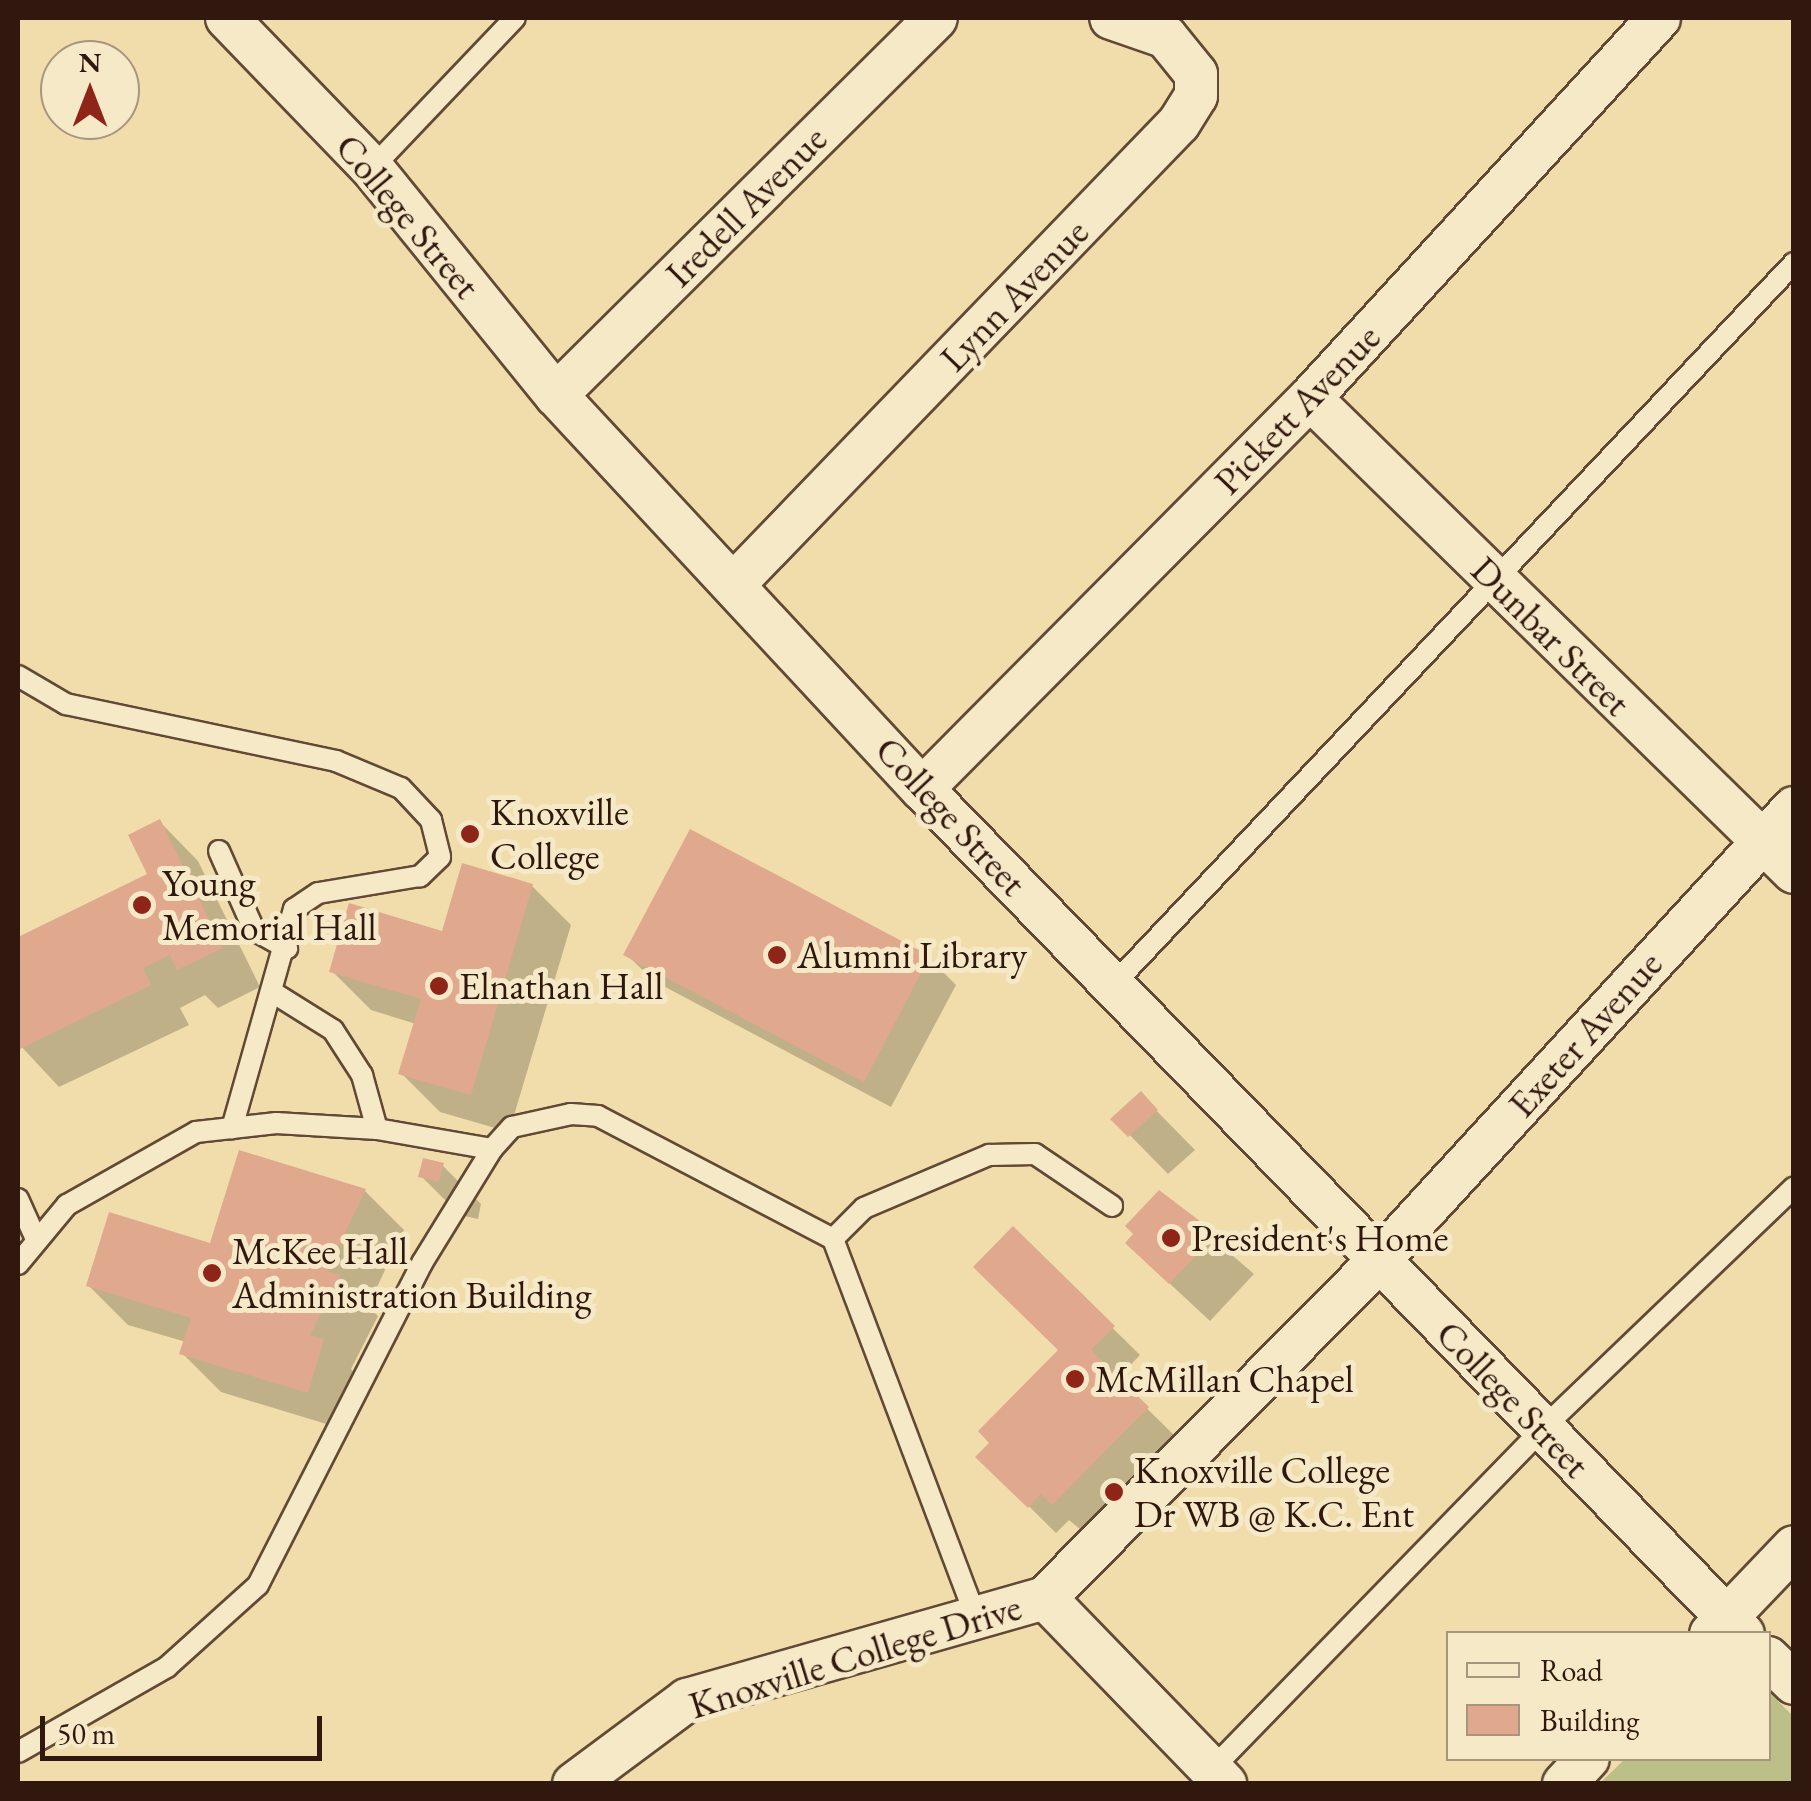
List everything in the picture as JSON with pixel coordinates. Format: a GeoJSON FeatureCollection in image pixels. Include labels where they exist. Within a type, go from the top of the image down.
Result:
{"type":"FeatureCollection","features":[{"type":"Feature","properties":{"kind":"street","name":"College Street"},"geometry":{"type":"LineString","coordinates":[[227,18],[372,168],[556,395],[737,580],[922,788],[1542,1429],[1727,1628]]}},
{"type":"Feature","properties":{"kind":"street","name":"Iredell Avenue"},"geometry":{"type":"LineString","coordinates":[[556,395],[936,18]]}},
{"type":"Feature","properties":{"kind":"street","name":"Lynn Avenue"},"geometry":{"type":"LineString","coordinates":[[737,580],[1179,123],[1196,96],[1196,74],[1166,37],[1111,18]]}},
{"type":"Feature","properties":{"kind":"street","name":"Pickett Avenue"},"geometry":{"type":"LineString","coordinates":[[922,788],[1310,398],[1659,18]]}},
{"type":"Feature","properties":{"kind":"street","name":"Dunbar Street"},"geometry":{"type":"LineString","coordinates":[[1310,398],[1759,842],[1794,872]]}},
{"type":"Feature","properties":{"kind":"street","name":"Exeter Avenue"},"geometry":{"type":"LineString","coordinates":[[1378,1262],[1794,808]]}},
{"type":"Feature","properties":{"kind":"street","name":"Knoxville College Drive"},"geometry":{"type":"LineString","coordinates":[[574,1784],[688,1700],[1045,1598],[1378,1262]]}},
{"type":"Feature","properties":{"kind":"street"},"geometry":{"type":"LineString","coordinates":[[1727,1628],[1794,1547]]}},
{"type":"Feature","properties":{"kind":"street"},"geometry":{"type":"LineString","coordinates":[[1045,1598],[1211,1779]]}},
{"type":"Feature","properties":{"kind":"street"},"geometry":{"type":"LineString","coordinates":[[1771,1661],[1794,1683]]}},
{"type":"Feature","properties":{"kind":"street"},"geometry":{"type":"LineString","coordinates":[[1564,1784],[1585,1761]]}},
{"type":"Feature","properties":{"kind":"lane"},"geometry":{"type":"LineString","coordinates":[[372,168],[515,18]]}},
{"type":"Feature","properties":{"kind":"lane"},"geometry":{"type":"LineString","coordinates":[[1112,986],[1794,263]]}},
{"type":"Feature","properties":{"kind":"lane"},"geometry":{"type":"LineString","coordinates":[[18,676],[66,704],[240,736],[401,788],[431,820],[440,857],[420,876],[318,892],[294,910],[277,995],[232,1128]]}},
{"type":"Feature","properties":{"kind":"lane"},"geometry":{"type":"LineString","coordinates":[[219,851],[254,930],[287,948]]}},
{"type":"Feature","properties":{"kind":"lane"},"geometry":{"type":"LineString","coordinates":[[277,995],[333,1030],[362,1076],[377,1129]]}},
{"type":"Feature","properties":{"kind":"lane"},"geometry":{"type":"LineString","coordinates":[[18,1752],[167,1667],[258,1584],[422,1263],[492,1149],[512,1128],[598,1116],[832,1239],[976,1618]]}},
{"type":"Feature","properties":{"kind":"lane"},"geometry":{"type":"LineString","coordinates":[[18,1264],[67,1205],[181,1140],[232,1128],[377,1129],[492,1149]]}},
{"type":"Feature","properties":{"kind":"lane"},"geometry":{"type":"LineString","coordinates":[[832,1239],[864,1208],[989,1155],[1035,1154],[1112,1206]]}},
{"type":"Feature","properties":{"kind":"lane"},"geometry":{"type":"LineString","coordinates":[[1211,1779],[1542,1429],[1794,1187]]}},
{"type":"Feature","properties":{"kind":"lane"},"geometry":{"type":"LineString","coordinates":[[18,1199],[36,1239]]}},
{"type":"Feature","properties":{"kind":"green space"},"geometry":{"type":"Polygon","coordinates":[[[1771,1694],[1793,1716],[1793,1783],[1600,1783],[1623,1761],[1771,1761],[1771,1694]]]}},
{"type":"Feature","properties":{"kind":"building","name":"Young Memorial Hall"},"geometry":{"type":"Polygon","coordinates":[[[160,819],[223,948],[177,970],[170,955],[143,968],[151,985],[18,1050],[18,937],[147,874],[128,835],[160,819]]]}},
{"type":"Feature","properties":{"kind":"building","name":"Alumni Library"},"geometry":{"type":"Polygon","coordinates":[[[690,829],[930,956],[864,1082],[623,955],[690,829]]]}},
{"type":"Feature","properties":{"kind":"building","name":"Elnathan Hall"},"geometry":{"type":"Polygon","coordinates":[[[462,863],[533,884],[471,1095],[398,1074],[421,999],[329,972],[349,903],[442,931],[462,863]]]}},
{"type":"Feature","properties":{"kind":"building"},"geometry":{"type":"Polygon","coordinates":[[[1141,1091],[1158,1110],[1128,1137],[1110,1119],[1141,1091]]]}},
{"type":"Feature","properties":{"kind":"building","name":"McKee Hall Administration Building"},"geometry":{"type":"Polygon","coordinates":[[[239,1150],[366,1189],[327,1271],[341,1275],[310,1335],[324,1339],[308,1393],[179,1354],[191,1318],[86,1286],[109,1212],[210,1243],[239,1150]]]}},
{"type":"Feature","properties":{"kind":"building"},"geometry":{"type":"Polygon","coordinates":[[[423,1158],[444,1163],[439,1182],[418,1177],[423,1158]]]}},
{"type":"Feature","properties":{"kind":"building","name":"President's Home"},"geometry":{"type":"Polygon","coordinates":[[[1159,1190],[1217,1234],[1169,1284],[1125,1243],[1133,1234],[1125,1226],[1159,1190]]]}},
{"type":"Feature","properties":{"kind":"building","name":"McMillan Chapel"},"geometry":{"type":"Polygon","coordinates":[[[1013,1226],[1115,1326],[1091,1350],[1149,1407],[1052,1505],[1041,1494],[1028,1508],[975,1457],[989,1443],[978,1431],[1058,1350],[973,1267],[1013,1226]]]}},
{"type":"Feature","properties":{"kind":"place","name":"Knoxville College"},"geometry":{"type":"Point","coordinates":[470,834]}},
{"type":"Feature","properties":{"kind":"place","name":"Young Memorial Hall"},"geometry":{"type":"Point","coordinates":[142,905]}},
{"type":"Feature","properties":{"kind":"place","name":"Alumni Library"},"geometry":{"type":"Point","coordinates":[777,955]}},
{"type":"Feature","properties":{"kind":"place","name":"Elnathan Hall"},"geometry":{"type":"Point","coordinates":[439,986]}},
{"type":"Feature","properties":{"kind":"place","name":"President's Home"},"geometry":{"type":"Point","coordinates":[1171,1238]}},
{"type":"Feature","properties":{"kind":"place","name":"McKee Hall Administration Building"},"geometry":{"type":"Point","coordinates":[212,1273]}},
{"type":"Feature","properties":{"kind":"place","name":"McMillan Chapel"},"geometry":{"type":"Point","coordinates":[1075,1379]}},
{"type":"Feature","properties":{"kind":"place","name":"Knoxville College Dr WB @ K.C. Ent"},"geometry":{"type":"Point","coordinates":[1114,1492]}}]}
